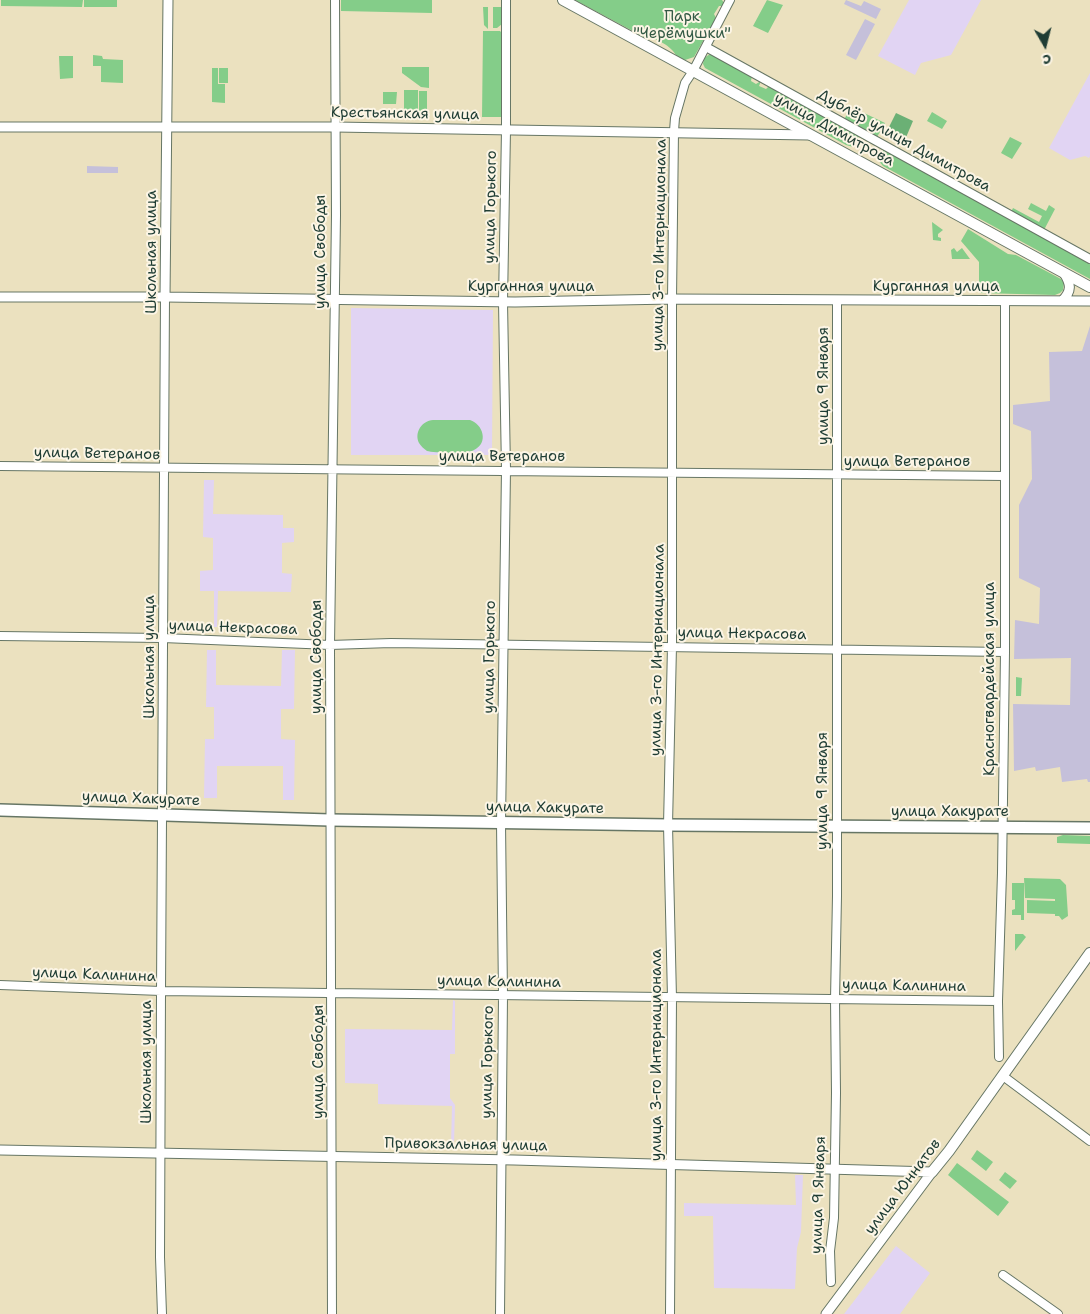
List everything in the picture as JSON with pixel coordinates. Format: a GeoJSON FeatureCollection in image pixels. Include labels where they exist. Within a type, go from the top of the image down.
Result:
{"type":"FeatureCollection","features":[{"type":"Feature","properties":{"kind":"main road","name":"улица Димитрова"},"geometry":{"type":"LineString","coordinates":[[563,0],[1090,287]]}},
{"type":"Feature","properties":{"kind":"main road","name":"улица Хакурате"},"geometry":{"type":"LineString","coordinates":[[0,810],[501,823],[1090,828]]}},
{"type":"Feature","properties":{"kind":"main road","name":"улица Юннатов"},"geometry":{"type":"LineString","coordinates":[[932,1172],[1090,954]]}},
{"type":"Feature","properties":{"kind":"street","name":"Школьная улица"},"geometry":{"type":"LineString","coordinates":[[162,1314],[161,991],[168,0]]}},
{"type":"Feature","properties":{"kind":"street","name":"улица Свободы"},"geometry":{"type":"LineString","coordinates":[[332,1314],[330,645],[335,0]]}},
{"type":"Feature","properties":{"kind":"street","name":"улица Горького"},"geometry":{"type":"LineString","coordinates":[[500,1314],[503,996],[501,823],[506,470],[503,302],[506,0]]}},
{"type":"Feature","properties":{"kind":"street","name":"улица 3-го Интернационала"},"geometry":{"type":"LineString","coordinates":[[670,1314],[672,998],[668,825],[674,472],[672,299],[674,131],[680,96],[685,83],[730,0]]}},
{"type":"Feature","properties":{"kind":"street","name":"Дублёр улицы Димитрова"},"geometry":{"type":"LineString","coordinates":[[706,47],[1090,259]]}},
{"type":"Feature","properties":{"kind":"street","name":"Крестьянская улица"},"geometry":{"type":"LineString","coordinates":[[0,128],[335,127],[674,131],[809,135]]}},
{"type":"Feature","properties":{"kind":"street"},"geometry":{"type":"LineString","coordinates":[[1062,301],[1070,289],[1064,273]]}},
{"type":"Feature","properties":{"kind":"street","name":"Курганная улица"},"geometry":{"type":"LineString","coordinates":[[0,297],[165,297],[503,302],[672,299],[1090,301]]}},
{"type":"Feature","properties":{"kind":"street","name":"улица 9 Января"},"geometry":{"type":"LineString","coordinates":[[831,1282],[830,1252],[834,1218],[835,1168],[838,300]]}},
{"type":"Feature","properties":{"kind":"street","name":"Красногвардейская улица"},"geometry":{"type":"LineString","coordinates":[[999,1057],[998,1001],[1005,652],[1005,301]]}},
{"type":"Feature","properties":{"kind":"street","name":"улица Ветеранов"},"geometry":{"type":"LineString","coordinates":[[0,466],[1004,476]]}},
{"type":"Feature","properties":{"kind":"street","name":"улица Некрасова"},"geometry":{"type":"LineString","coordinates":[[0,636],[164,638],[330,645],[391,643],[1005,652]]}},
{"type":"Feature","properties":{"kind":"street","name":"улица Калинина"},"geometry":{"type":"LineString","coordinates":[[0,985],[161,991],[998,1001]]}},
{"type":"Feature","properties":{"kind":"street"},"geometry":{"type":"LineString","coordinates":[[1003,1076],[1090,1141]]}},
{"type":"Feature","properties":{"kind":"street","name":"Привокзальная улица"},"geometry":{"type":"LineString","coordinates":[[0,1150],[332,1156],[932,1172]]}},
{"type":"Feature","properties":{"kind":"street","name":"улица Юннатов"},"geometry":{"type":"LineString","coordinates":[[826,1314],[932,1172]]}},
{"type":"Feature","properties":{"kind":"street"},"geometry":{"type":"LineString","coordinates":[[1003,1275],[1058,1314]]}},
{"type":"Feature","properties":{"kind":"shaded area"},"geometry":{"type":"Polygon","coordinates":[[[846,0],[861,6],[864,1],[881,9],[876,19],[844,4],[846,0]]]}},
{"type":"Feature","properties":{"kind":"shaded area"},"geometry":{"type":"Polygon","coordinates":[[[909,0],[981,0],[951,55],[921,63],[915,75],[878,56],[909,0]]]}},
{"type":"Feature","properties":{"kind":"shaded area"},"geometry":{"type":"Polygon","coordinates":[[[865,19],[875,24],[856,60],[846,55],[865,19]]]}},
{"type":"Feature","properties":{"kind":"shaded area"},"geometry":{"type":"Polygon","coordinates":[[[1090,73],[1090,156],[1089,158],[1085,156],[1070,160],[1049,148],[1090,73]]]}},
{"type":"Feature","properties":{"kind":"shaded area"},"geometry":{"type":"Polygon","coordinates":[[[87,166],[118,167],[118,173],[87,173],[87,166]]]}},
{"type":"Feature","properties":{"kind":"shaded area"},"geometry":{"type":"Polygon","coordinates":[[[351,308],[493,310],[492,455],[351,455],[351,308]]]}},
{"type":"Feature","properties":{"kind":"shaded area"},"geometry":{"type":"Polygon","coordinates":[[[1090,326],[1090,782],[1087,779],[1062,782],[1060,767],[1036,771],[1035,767],[1014,771],[1013,704],[1070,705],[1071,658],[1014,659],[1015,620],[1039,624],[1040,588],[1019,578],[1019,505],[1032,479],[1031,431],[1013,424],[1013,405],[1050,401],[1049,352],[1082,351],[1090,326]]]}},
{"type":"Feature","properties":{"kind":"shaded area"},"geometry":{"type":"Polygon","coordinates":[[[204,480],[214,480],[213,514],[283,515],[283,528],[294,528],[294,542],[282,543],[282,573],[292,574],[291,592],[218,591],[217,627],[214,627],[214,591],[200,591],[200,571],[213,570],[213,538],[203,537],[204,480]]]}},
{"type":"Feature","properties":{"kind":"shaded area"},"geometry":{"type":"Polygon","coordinates":[[[207,650],[216,650],[216,685],[281,686],[282,650],[295,650],[294,709],[281,709],[281,739],[295,740],[294,800],[283,800],[283,766],[217,766],[217,798],[204,798],[205,739],[214,739],[214,707],[206,707],[207,650]]]}},
{"type":"Feature","properties":{"kind":"shaded area"},"geometry":{"type":"Polygon","coordinates":[[[453,1000],[455,1001],[455,1054],[450,1054],[450,1098],[455,1105],[454,1145],[451,1145],[452,1106],[378,1104],[378,1084],[345,1083],[345,1029],[452,1030],[453,1000]]]}},
{"type":"Feature","properties":{"kind":"shaded area"},"geometry":{"type":"Polygon","coordinates":[[[795,1175],[803,1175],[801,1232],[797,1248],[795,1289],[714,1288],[713,1216],[684,1216],[684,1203],[796,1205],[795,1175]]]}},
{"type":"Feature","properties":{"kind":"shaded area"},"geometry":{"type":"Polygon","coordinates":[[[896,1246],[930,1273],[900,1314],[844,1314],[896,1246]]]}},
{"type":"Feature","properties":{"kind":"green space"},"geometry":{"type":"Polygon","coordinates":[[[1,0],[83,0],[82,7],[1,6],[1,0]]]}},
{"type":"Feature","properties":{"kind":"green space"},"geometry":{"type":"Polygon","coordinates":[[[84,0],[117,0],[117,7],[84,7],[84,0]]]}},
{"type":"Feature","properties":{"kind":"green space"},"geometry":{"type":"Polygon","coordinates":[[[341,0],[432,0],[432,13],[341,11],[341,0]]]}},
{"type":"Feature","properties":{"kind":"green space","name":"Парк \"Черёмушки\""},"geometry":{"type":"Polygon","coordinates":[[[575,0],[722,0],[724,3],[723,6],[719,6],[714,14],[716,18],[694,57],[685,60],[677,57],[663,43],[644,37],[575,0]]]}},
{"type":"Feature","properties":{"kind":"green space"},"geometry":{"type":"Polygon","coordinates":[[[767,0],[783,5],[768,33],[753,26],[767,0]]]}},
{"type":"Feature","properties":{"kind":"green space"},"geometry":{"type":"Polygon","coordinates":[[[483,7],[488,7],[488,29],[484,25],[483,7]]]}},
{"type":"Feature","properties":{"kind":"green space"},"geometry":{"type":"Polygon","coordinates":[[[493,7],[502,7],[502,24],[497,28],[493,28],[493,7]]]}},
{"type":"Feature","properties":{"kind":"green space"},"geometry":{"type":"Polygon","coordinates":[[[483,31],[500,31],[503,34],[503,117],[482,117],[483,31]]]}},
{"type":"Feature","properties":{"kind":"green space"},"geometry":{"type":"Polygon","coordinates":[[[710,54],[752,76],[751,81],[756,84],[761,81],[759,86],[766,89],[769,86],[859,136],[853,147],[846,145],[705,68],[703,64],[704,58],[710,54]]]}},
{"type":"Feature","properties":{"kind":"green space"},"geometry":{"type":"Polygon","coordinates":[[[93,55],[102,56],[103,59],[123,60],[123,83],[101,82],[101,66],[93,66],[93,55]]]}},
{"type":"Feature","properties":{"kind":"green space"},"geometry":{"type":"Polygon","coordinates":[[[59,56],[73,56],[73,78],[60,79],[59,56]]]}},
{"type":"Feature","properties":{"kind":"green space"},"geometry":{"type":"Polygon","coordinates":[[[402,67],[429,67],[429,88],[421,87],[402,73],[402,67]]]}},
{"type":"Feature","properties":{"kind":"green space"},"geometry":{"type":"Polygon","coordinates":[[[212,68],[218,68],[218,84],[225,84],[225,103],[212,102],[212,68]]]}},
{"type":"Feature","properties":{"kind":"green space"},"geometry":{"type":"Polygon","coordinates":[[[219,68],[228,68],[228,83],[219,83],[219,68]]]}},
{"type":"Feature","properties":{"kind":"green space"},"geometry":{"type":"Polygon","coordinates":[[[404,90],[418,90],[418,117],[404,117],[404,90]]]}},
{"type":"Feature","properties":{"kind":"green space"},"geometry":{"type":"Polygon","coordinates":[[[419,91],[427,91],[427,112],[419,112],[419,91]]]}},
{"type":"Feature","properties":{"kind":"green space"},"geometry":{"type":"Polygon","coordinates":[[[383,92],[397,92],[396,104],[383,104],[383,92]]]}},
{"type":"Feature","properties":{"kind":"green space"},"geometry":{"type":"Polygon","coordinates":[[[862,112],[885,123],[877,137],[844,120],[847,114],[857,120],[862,112]]]}},
{"type":"Feature","properties":{"kind":"green space"},"geometry":{"type":"Polygon","coordinates":[[[932,112],[947,121],[942,129],[927,121],[932,112]]]}},
{"type":"Feature","properties":{"kind":"green space"},"geometry":{"type":"Polygon","coordinates":[[[896,113],[913,121],[904,142],[886,133],[896,113]]]}},
{"type":"Feature","properties":{"kind":"green space"},"geometry":{"type":"Polygon","coordinates":[[[1010,137],[1022,143],[1012,159],[1001,153],[1010,137]]]}},
{"type":"Feature","properties":{"kind":"green space"},"geometry":{"type":"Polygon","coordinates":[[[884,149],[1090,262],[1090,279],[883,166],[877,159],[884,149]]]}},
{"type":"Feature","properties":{"kind":"green space"},"geometry":{"type":"Polygon","coordinates":[[[1031,203],[1046,211],[1049,205],[1055,209],[1044,230],[1011,212],[1013,208],[1039,222],[1042,216],[1028,209],[1031,203]]]}},
{"type":"Feature","properties":{"kind":"green space"},"geometry":{"type":"Polygon","coordinates":[[[932,222],[943,230],[938,234],[941,241],[933,240],[932,222]]]}},
{"type":"Feature","properties":{"kind":"green space"},"geometry":{"type":"Polygon","coordinates":[[[968,229],[1008,254],[1016,255],[1061,279],[1064,283],[1063,290],[1055,295],[979,293],[979,262],[961,241],[968,229]]]}},
{"type":"Feature","properties":{"kind":"green space"},"geometry":{"type":"Polygon","coordinates":[[[954,248],[957,252],[962,248],[970,259],[952,259],[951,250],[954,248]]]}},
{"type":"Feature","properties":{"kind":"green space"},"geometry":{"type":"Polygon","coordinates":[[[433,420],[470,420],[475,422],[481,429],[482,443],[474,450],[465,452],[443,453],[427,451],[419,443],[418,431],[425,422],[433,420]]]}},
{"type":"Feature","properties":{"kind":"green space"},"geometry":{"type":"Polygon","coordinates":[[[1016,677],[1022,678],[1021,696],[1016,696],[1016,677]]]}},
{"type":"Feature","properties":{"kind":"green space"},"geometry":{"type":"Polygon","coordinates":[[[1063,835],[1090,836],[1090,844],[1057,843],[1057,837],[1063,835]]]}},
{"type":"Feature","properties":{"kind":"green space"},"geometry":{"type":"Polygon","coordinates":[[[1024,878],[1060,879],[1066,885],[1068,916],[1062,920],[1059,916],[1055,916],[1055,914],[1027,913],[1027,900],[1055,901],[1055,899],[1025,898],[1024,878]]]}},
{"type":"Feature","properties":{"kind":"green space"},"geometry":{"type":"Polygon","coordinates":[[[1012,883],[1024,883],[1024,920],[1021,920],[1021,915],[1012,915],[1012,910],[1015,909],[1015,900],[1012,900],[1012,883]]]}},
{"type":"Feature","properties":{"kind":"green space"},"geometry":{"type":"Polygon","coordinates":[[[1015,934],[1023,934],[1026,937],[1015,951],[1015,934]]]}},
{"type":"Feature","properties":{"kind":"green space"},"geometry":{"type":"Polygon","coordinates":[[[977,1150],[993,1162],[986,1171],[971,1159],[977,1150]]]}},
{"type":"Feature","properties":{"kind":"green space"},"geometry":{"type":"Polygon","coordinates":[[[957,1163],[1009,1202],[998,1216],[948,1175],[957,1163]]]}},
{"type":"Feature","properties":{"kind":"green space"},"geometry":{"type":"Polygon","coordinates":[[[1005,1172],[1017,1181],[1010,1189],[999,1180],[1005,1172]]]}}]}
